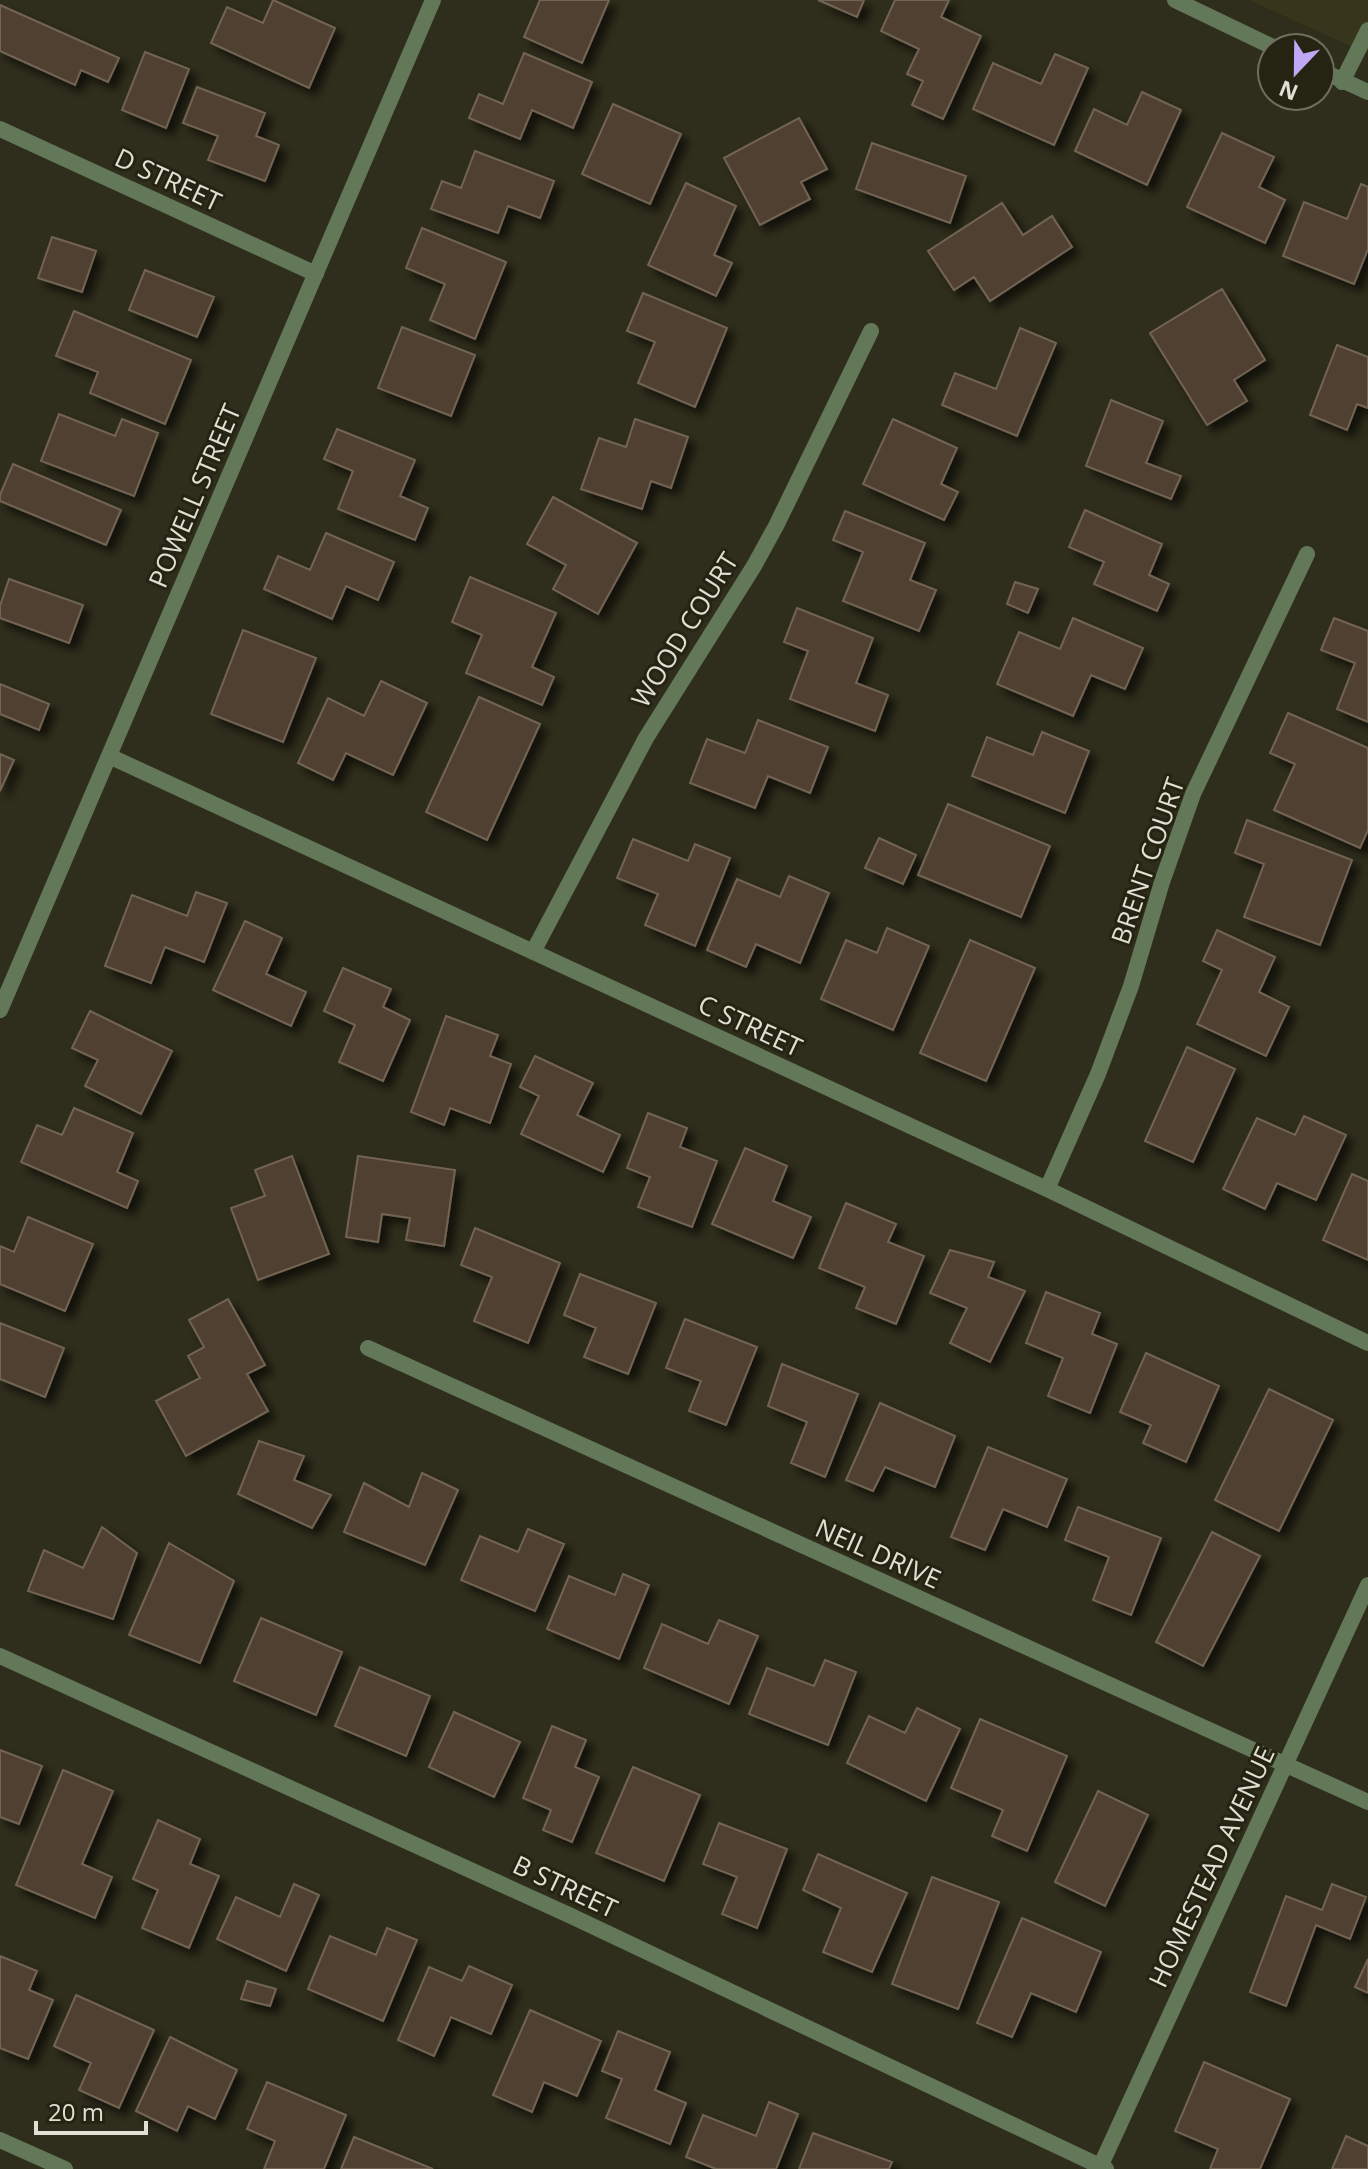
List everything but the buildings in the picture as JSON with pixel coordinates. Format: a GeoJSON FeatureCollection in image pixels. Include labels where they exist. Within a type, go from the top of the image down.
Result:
{"type":"FeatureCollection","features":[{"type":"Feature","properties":{"kind":"street","name":"POWELL STREET"},"geometry":{"type":"LineString","coordinates":[[0,1010],[433,0]]}},
{"type":"Feature","properties":{"kind":"street"},"geometry":{"type":"LineString","coordinates":[[1175,0],[1256,39]]}},
{"type":"Feature","properties":{"kind":"street"},"geometry":{"type":"LineString","coordinates":[[1342,82],[1368,30]]}},
{"type":"Feature","properties":{"kind":"street"},"geometry":{"type":"LineString","coordinates":[[1336,79],[1368,92]]}},
{"type":"Feature","properties":{"kind":"street","name":"D STREET"},"geometry":{"type":"LineString","coordinates":[[0,129],[316,274]]}},
{"type":"Feature","properties":{"kind":"street","name":"WOOD COURT"},"geometry":{"type":"LineString","coordinates":[[533,952],[646,738],[776,526],[871,331]]}},
{"type":"Feature","properties":{"kind":"street","name":"BRENT COURT"},"geometry":{"type":"LineString","coordinates":[[1047,1189],[1098,1074],[1131,986],[1162,882],[1193,794],[1307,554]]}},
{"type":"Feature","properties":{"kind":"street","name":"C STREET"},"geometry":{"type":"LineString","coordinates":[[109,756],[1047,1189],[1368,1343]]}},
{"type":"Feature","properties":{"kind":"street","name":"NEIL DRIVE"},"geometry":{"type":"LineString","coordinates":[[368,1348],[1368,1802]]}},
{"type":"Feature","properties":{"kind":"street","name":"HOMESTEAD AVENUE"},"geometry":{"type":"LineString","coordinates":[[1102,2168],[1368,1585]]}},
{"type":"Feature","properties":{"kind":"street","name":"B STREET"},"geometry":{"type":"LineString","coordinates":[[0,1656],[583,1922],[1102,2168]]}},
{"type":"Feature","properties":{"kind":"street"},"geometry":{"type":"LineString","coordinates":[[0,2140],[65,2169]]}},
{"type":"Feature","properties":{"kind":"shaded area"},"geometry":{"type":"Polygon","coordinates":[[[1249,0],[1368,0],[1368,54],[1336,39],[1336,32],[1320,32],[1249,0]]]}}]}
